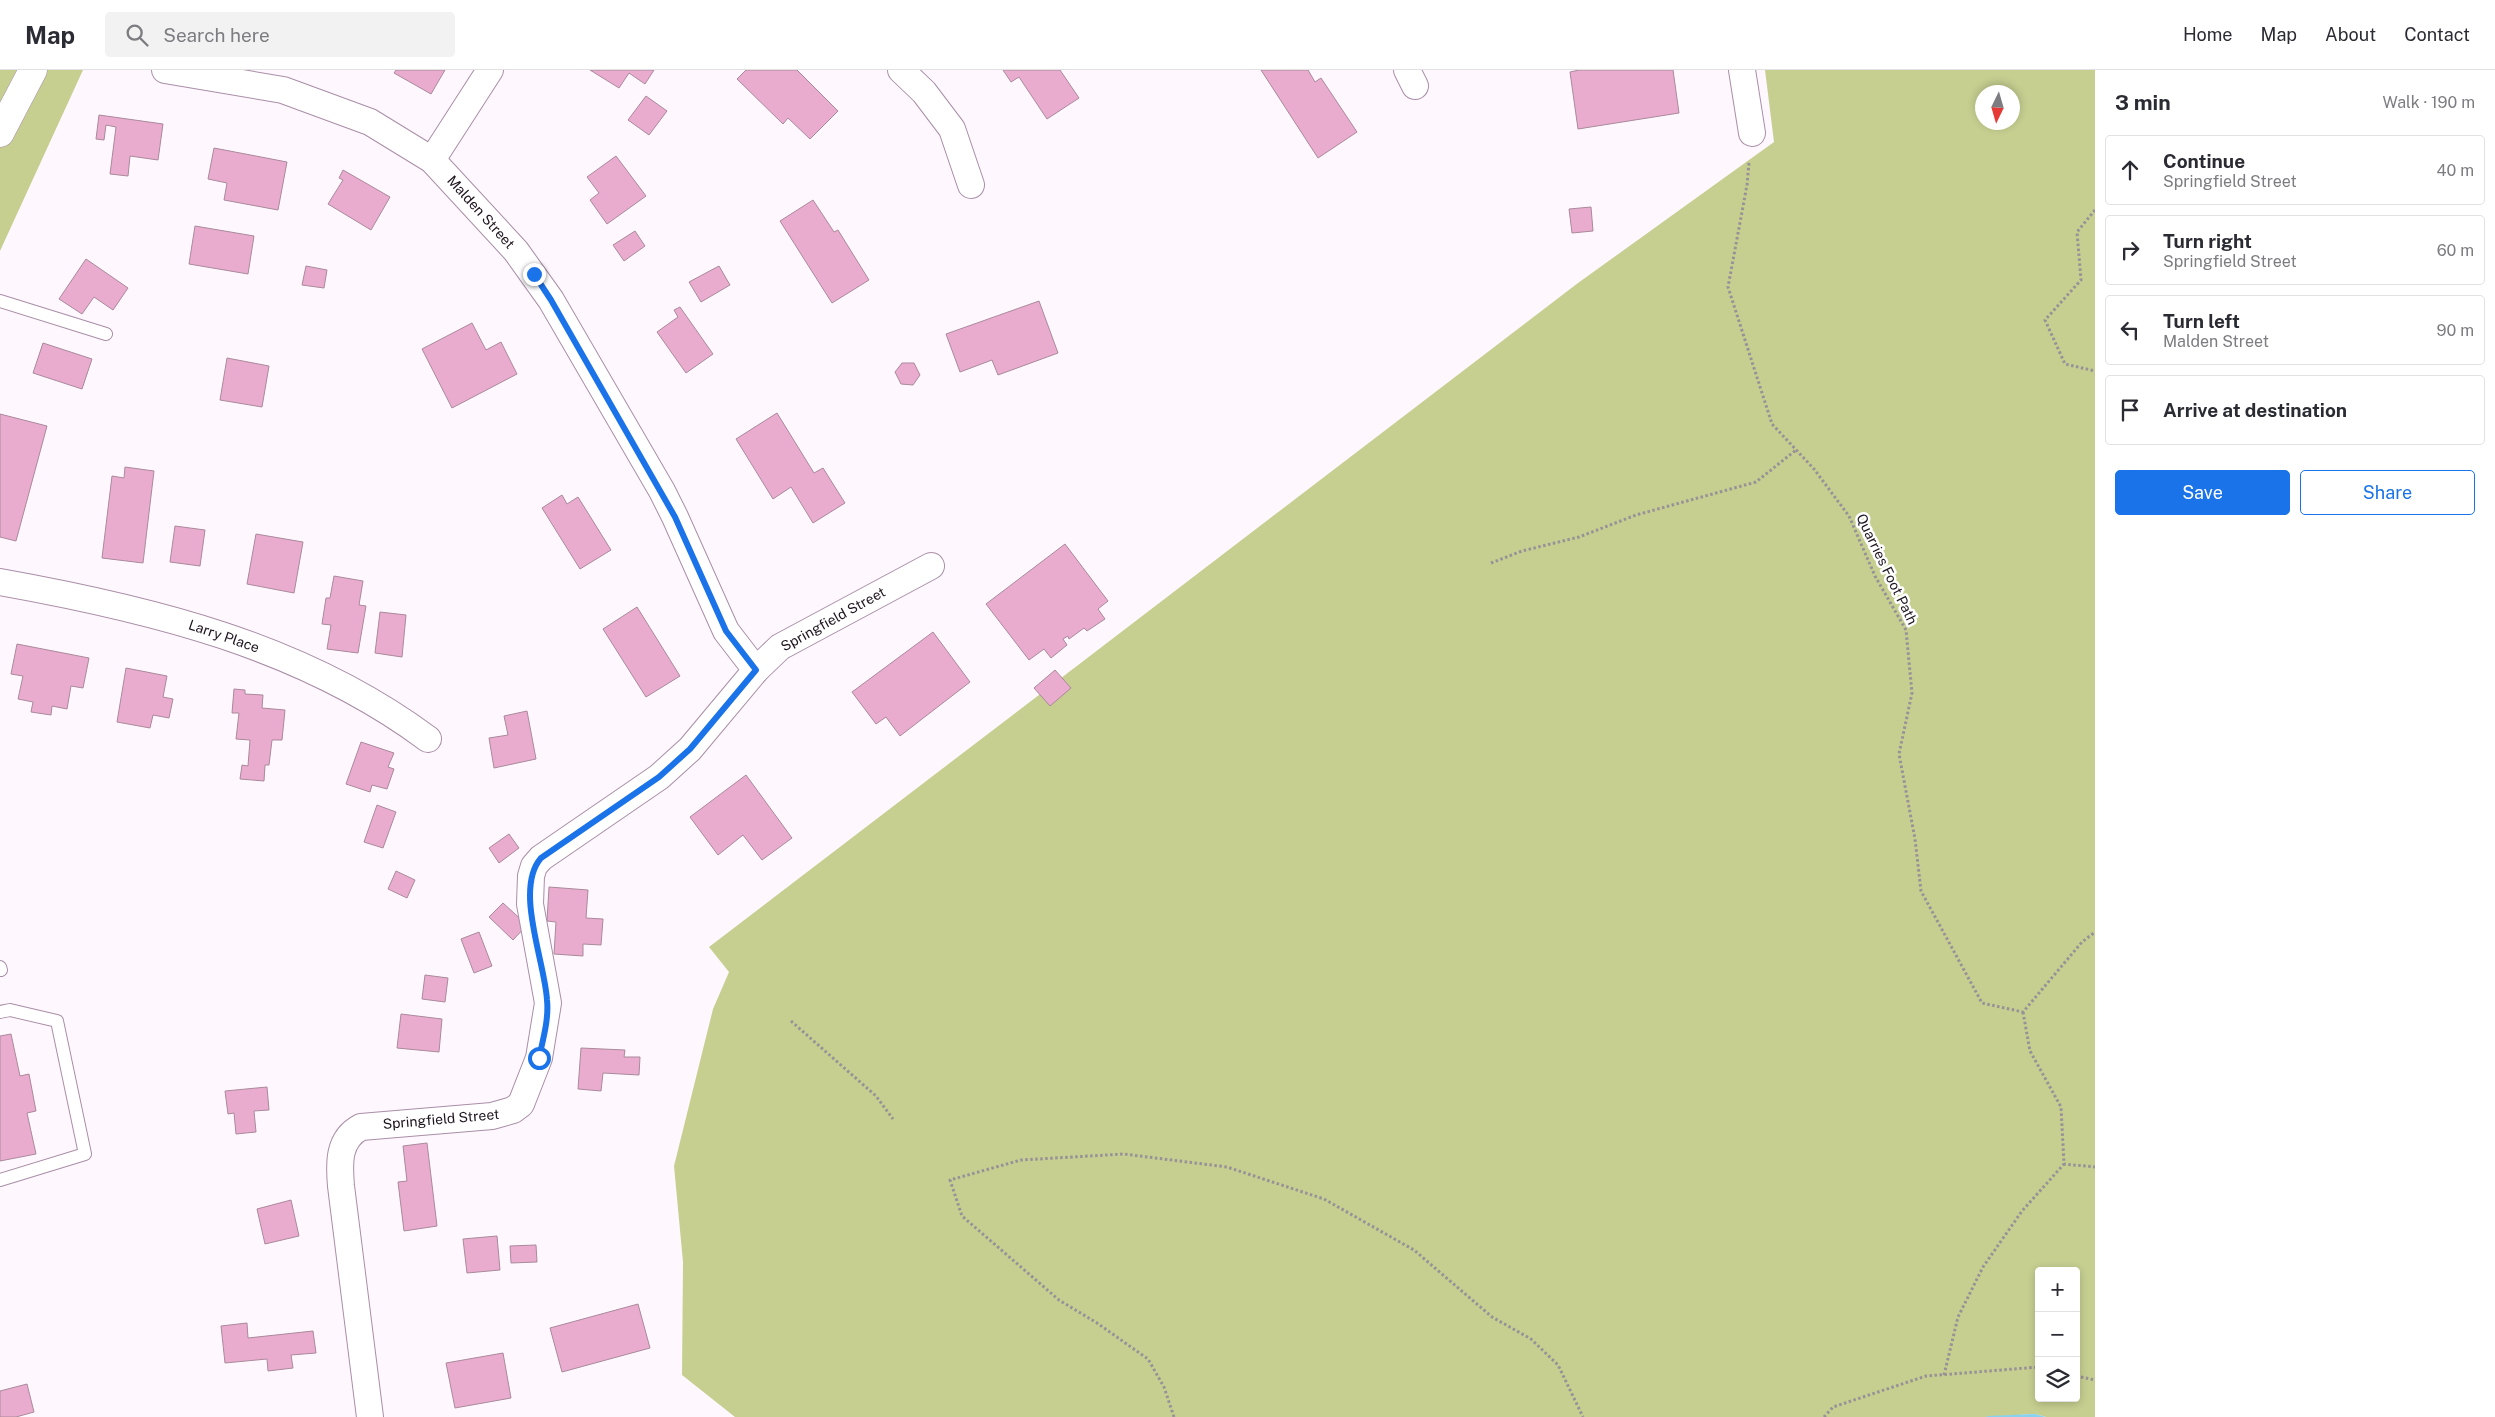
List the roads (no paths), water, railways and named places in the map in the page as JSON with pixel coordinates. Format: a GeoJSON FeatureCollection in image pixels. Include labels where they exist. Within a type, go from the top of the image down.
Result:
{"type":"FeatureCollection","features":[{"type":"Feature","properties":{"kind":"street"},"geometry":{"type":"LineString","coordinates":[[0,133],[33,70]]}},
{"type":"Feature","properties":{"kind":"street","name":"Malden Street"},"geometry":{"type":"LineString","coordinates":[[165,70],[194,72],[300,95],[370,122],[432,160],[516,251],[551,300],[675,517],[726,631],[756,670]]}},
{"type":"Feature","properties":{"kind":"street"},"geometry":{"type":"LineString","coordinates":[[432,160],[490,70]]}},
{"type":"Feature","properties":{"kind":"street"},"geometry":{"type":"LineString","coordinates":[[901,70],[924,92],[952,129],[971,185]]}},
{"type":"Feature","properties":{"kind":"street"},"geometry":{"type":"LineString","coordinates":[[1742,70],[1752,133]]}},
{"type":"Feature","properties":{"kind":"street","name":"Springfield Street"},"geometry":{"type":"LineString","coordinates":[[370,1417],[341,1186],[341,1155],[344,1141],[351,1132],[361,1127],[492,1116],[513,1110],[521,1104],[539,1058],[548,1003],[530,904],[531,876],[534,866],[541,858],[675,764],[756,670],[780,647],[931,566]]}},
{"type":"Feature","properties":{"kind":"street","name":"Larry Place"},"geometry":{"type":"LineString","coordinates":[[0,582],[175,619],[255,646],[356,692],[383,707],[428,739]]}},
{"type":"Feature","properties":{"kind":"lane"},"geometry":{"type":"LineString","coordinates":[[0,302],[106,334]]}},
{"type":"Feature","properties":{"kind":"lane"},"geometry":{"type":"LineString","coordinates":[[0,1012],[10,1010],[57,1021],[85,1154],[0,1180]]}},
{"type":"Feature","properties":{"kind":"water"},"geometry":{"type":"Polygon","coordinates":[[[2035,1414],[2046,1417],[1986,1417],[1988,1416],[2035,1414]]]}}]}
